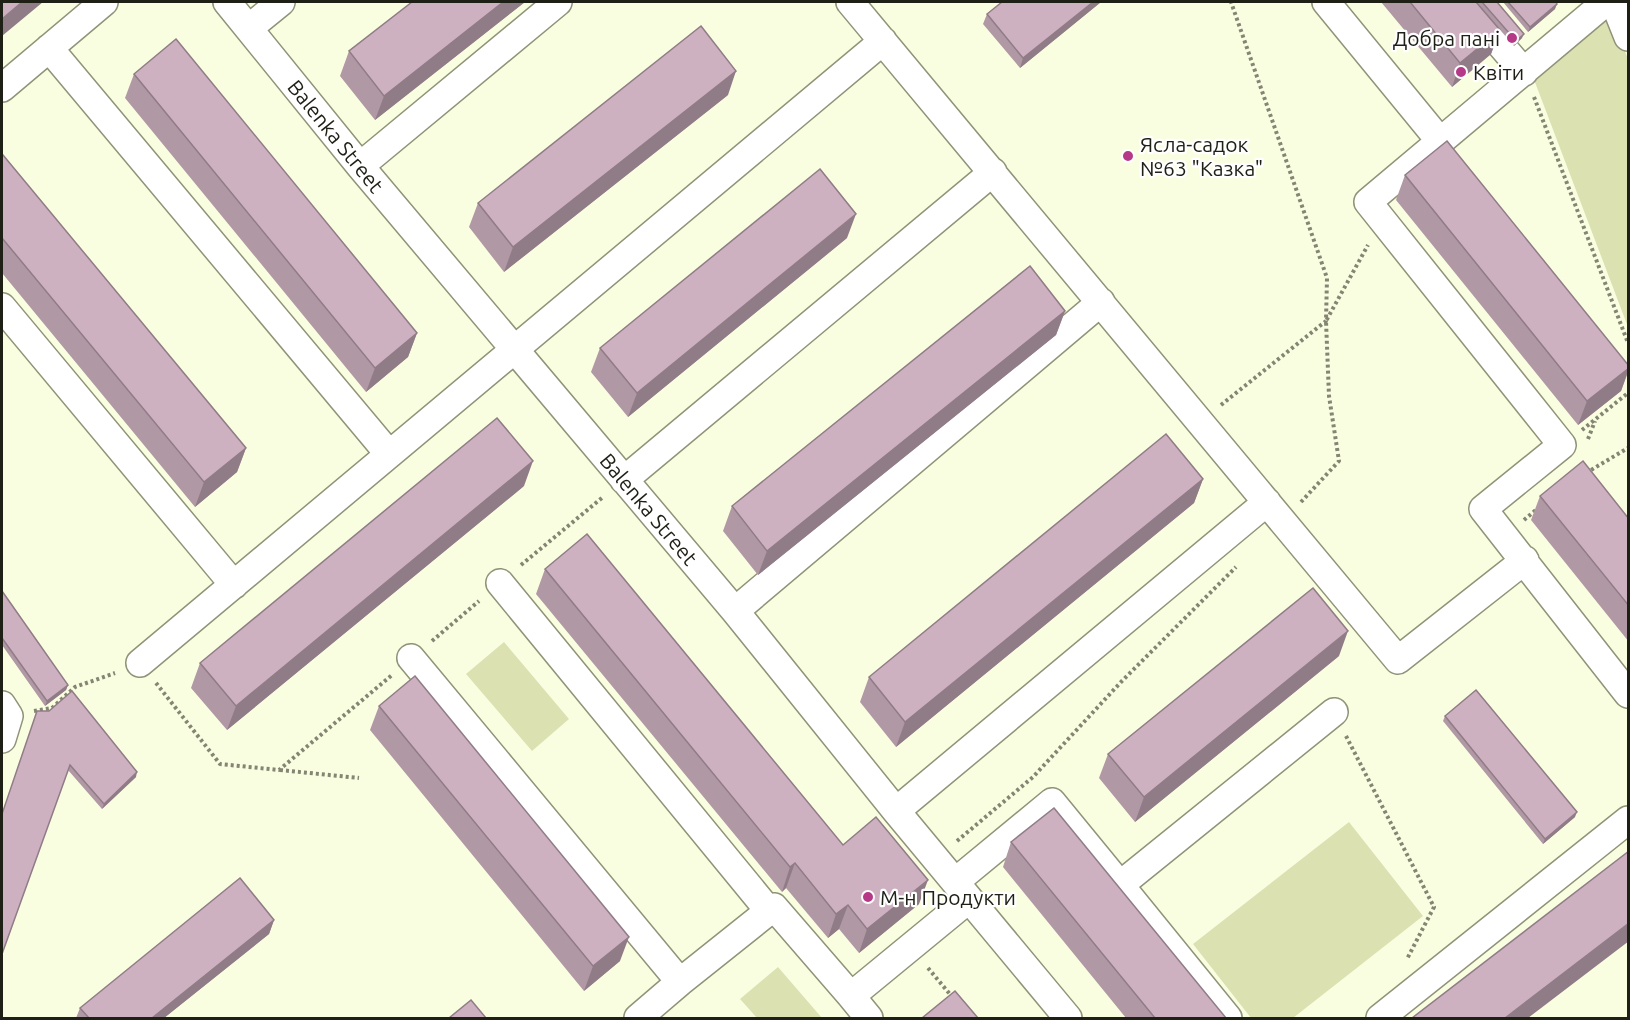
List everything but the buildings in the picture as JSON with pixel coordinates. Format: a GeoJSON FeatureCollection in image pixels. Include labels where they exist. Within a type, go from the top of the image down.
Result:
{"type":"FeatureCollection","features":[{"type":"Feature","properties":{"kind":"street"},"geometry":{"type":"LineString","coordinates":[[2,88],[104,2]]}},
{"type":"Feature","properties":{"kind":"street","name":"Balenka Street"},"geometry":{"type":"LineString","coordinates":[[226,2],[360,166],[735,611],[896,811],[1068,1018]]}},
{"type":"Feature","properties":{"kind":"street"},"geometry":{"type":"LineString","coordinates":[[249,28],[281,2]]}},
{"type":"Feature","properties":{"kind":"street"},"geometry":{"type":"LineString","coordinates":[[360,166],[558,2]]}},
{"type":"Feature","properties":{"kind":"street"},"geometry":{"type":"LineString","coordinates":[[850,2],[1398,660],[1524,560]]}},
{"type":"Feature","properties":{"kind":"street"},"geometry":{"type":"LineString","coordinates":[[1326,2],[1440,141]]}},
{"type":"Feature","properties":{"kind":"street"},"geometry":{"type":"LineString","coordinates":[[1464,2],[1524,72]]}},
{"type":"Feature","properties":{"kind":"street"},"geometry":{"type":"LineString","coordinates":[[1606,2],[1368,202],[1562,445],[1484,509],[1629,694]]}},
{"type":"Feature","properties":{"kind":"street"},"geometry":{"type":"LineString","coordinates":[[1614,2],[1629,37]]}},
{"type":"Feature","properties":{"kind":"street"},"geometry":{"type":"LineString","coordinates":[[140,663],[883,41]]}},
{"type":"Feature","properties":{"kind":"street"},"geometry":{"type":"LineString","coordinates":[[49,48],[389,454]]}},
{"type":"Feature","properties":{"kind":"street"},"geometry":{"type":"LineString","coordinates":[[624,480],[993,172]]}},
{"type":"Feature","properties":{"kind":"street"},"geometry":{"type":"LineString","coordinates":[[735,611],[1101,302]]}},
{"type":"Feature","properties":{"kind":"street"},"geometry":{"type":"LineString","coordinates":[[2,306],[234,585]]}},
{"type":"Feature","properties":{"kind":"street"},"geometry":{"type":"LineString","coordinates":[[896,811],[1275,511]]}},
{"type":"Feature","properties":{"kind":"street"},"geometry":{"type":"LineString","coordinates":[[500,583],[769,911]]}},
{"type":"Feature","properties":{"kind":"street"},"geometry":{"type":"LineString","coordinates":[[411,658],[680,982]]}},
{"type":"Feature","properties":{"kind":"street"},"geometry":{"type":"LineString","coordinates":[[1120,885],[1334,712]]}},
{"type":"Feature","properties":{"kind":"street"},"geometry":{"type":"LineString","coordinates":[[851,996],[911,947],[962,890],[1052,802],[1228,1018]]}},
{"type":"Feature","properties":{"kind":"street"},"geometry":{"type":"LineString","coordinates":[[1380,1018],[1629,820]]}},
{"type":"Feature","properties":{"kind":"street"},"geometry":{"type":"LineString","coordinates":[[638,1018],[774,907],[869,1018]]}},
{"type":"Feature","properties":{"kind":"path"},"geometry":{"type":"LineString","coordinates":[[1231,2],[1326,278],[1329,396],[1339,461],[1319,484],[1275,511]]}},
{"type":"Feature","properties":{"kind":"path"},"geometry":{"type":"LineString","coordinates":[[1524,72],[1629,343]]}},
{"type":"Feature","properties":{"kind":"path"},"geometry":{"type":"LineString","coordinates":[[1200,421],[1326,321]]}},
{"type":"Feature","properties":{"kind":"path"},"geometry":{"type":"LineString","coordinates":[[1562,445],[1629,393]]}},
{"type":"Feature","properties":{"kind":"path"},"geometry":{"type":"LineString","coordinates":[[1581,476],[1629,448]]}},
{"type":"Feature","properties":{"kind":"path"},"geometry":{"type":"LineString","coordinates":[[279,770],[624,480]]}},
{"type":"Feature","properties":{"kind":"path"},"geometry":{"type":"LineString","coordinates":[[1527,517],[1545,503]]}},
{"type":"Feature","properties":{"kind":"path"},"geometry":{"type":"LineString","coordinates":[[935,858],[1033,777],[1121,682],[1242,560]]}},
{"type":"Feature","properties":{"kind":"path"},"geometry":{"type":"LineString","coordinates":[[4,720],[52,708],[75,687],[140,663],[220,764],[359,778]]}},
{"type":"Feature","properties":{"kind":"path"},"geometry":{"type":"LineString","coordinates":[[1334,712],[1434,907],[1402,968]]}},
{"type":"Feature","properties":{"kind":"path"},"geometry":{"type":"LineString","coordinates":[[911,947],[955,1001]]}},
{"type":"Feature","properties":{"kind":"green space"},"geometry":{"type":"Polygon","coordinates":[[[1609,11],[1628,59],[1628,327],[1533,77],[1609,11]]]}},
{"type":"Feature","properties":{"kind":"green space"},"geometry":{"type":"Polygon","coordinates":[[[504,642],[569,719],[532,751],[466,674],[504,642]]]}},
{"type":"Feature","properties":{"kind":"green space"},"geometry":{"type":"Polygon","coordinates":[[[1349,822],[1423,916],[1293,1018],[1251,1018],[1193,944],[1349,822]]]}},
{"type":"Feature","properties":{"kind":"green space"},"geometry":{"type":"Polygon","coordinates":[[[778,967],[822,1018],[757,1018],[740,999],[778,967]]]}},
{"type":"Feature","properties":{"kind":"place","name":"Добра пані"},"geometry":{"type":"Point","coordinates":[1512,38]}},
{"type":"Feature","properties":{"kind":"place","name":"Квіти"},"geometry":{"type":"Point","coordinates":[1461,72]}},
{"type":"Feature","properties":{"kind":"place","name":"Ясла-садок №63 \"Казка\""},"geometry":{"type":"Point","coordinates":[1128,156]}},
{"type":"Feature","properties":{"kind":"place","name":"М-н Продукти"},"geometry":{"type":"Point","coordinates":[868,897]}}]}
